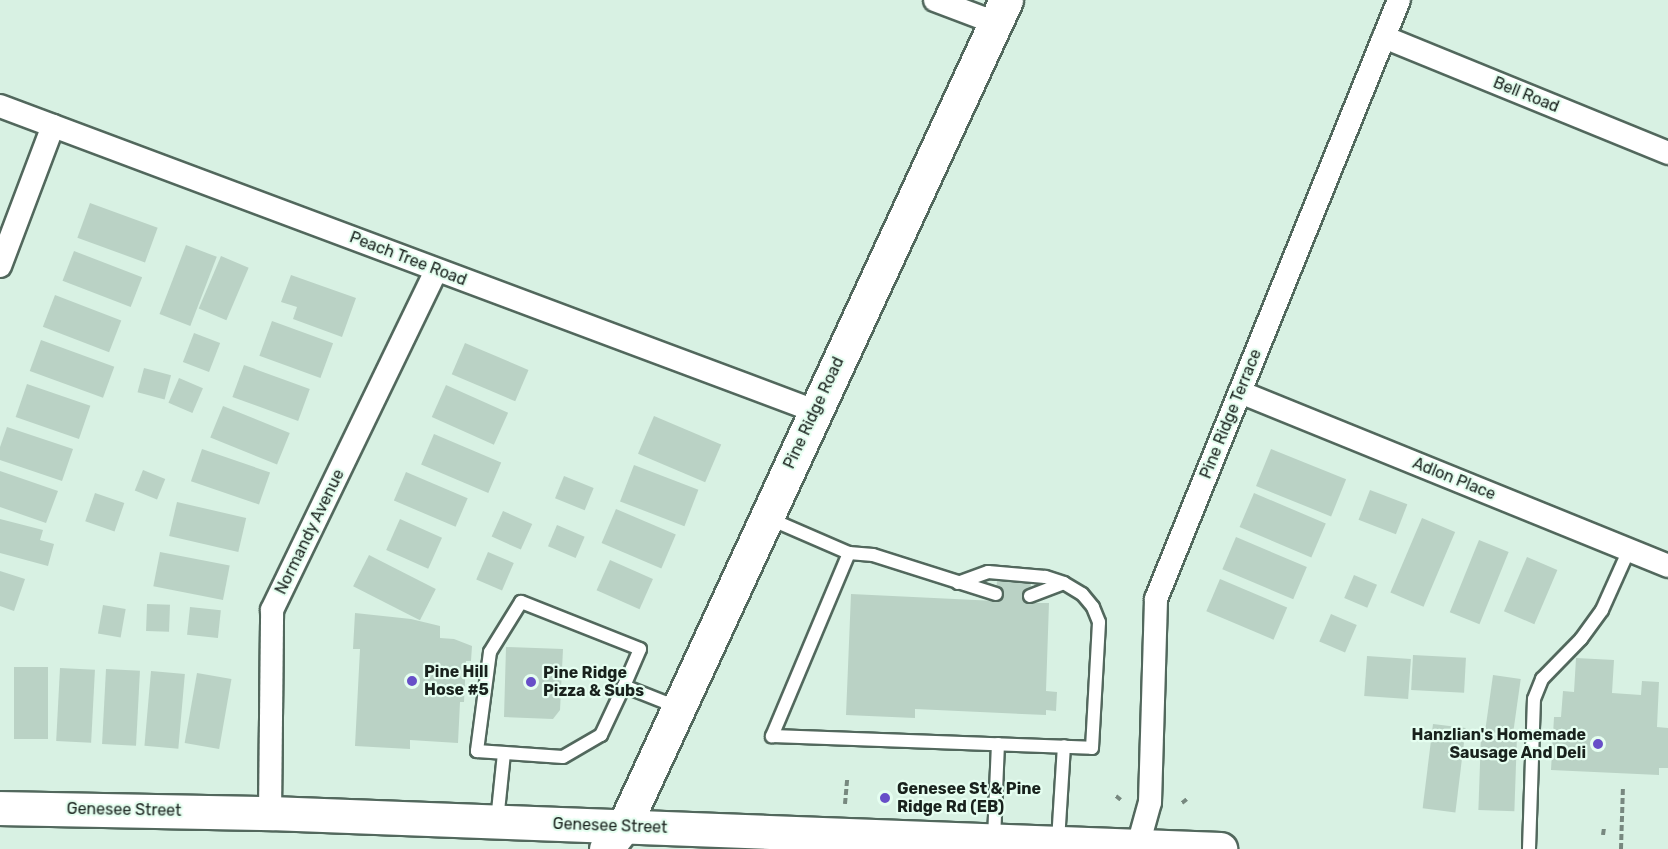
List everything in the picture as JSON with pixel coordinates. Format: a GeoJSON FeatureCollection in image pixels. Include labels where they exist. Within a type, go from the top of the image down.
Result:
{"type":"FeatureCollection","features":[{"type":"Feature","properties":{"kind":"main road","name":"Pine Ridge Road"},"geometry":{"type":"LineString","coordinates":[[615,838],[1001,11]]}},
{"type":"Feature","properties":{"kind":"main road","name":"Genesee Street"},"geometry":{"type":"LineString","coordinates":[[0,808],[270,813],[497,821],[615,838],[994,839],[1220,849]]}},
{"type":"Feature","properties":{"kind":"street"},"geometry":{"type":"LineString","coordinates":[[935,0],[1001,11]]}},
{"type":"Feature","properties":{"kind":"street","name":"Pine Ridge Terrace"},"geometry":{"type":"LineString","coordinates":[[1138,847],[1150,802],[1156,599],[1399,0]]}},
{"type":"Feature","properties":{"kind":"street","name":"Bell Road"},"geometry":{"type":"LineString","coordinates":[[1384,37],[1668,153]]}},
{"type":"Feature","properties":{"kind":"street","name":"Peach Tree Road"},"geometry":{"type":"LineString","coordinates":[[0,106],[815,411]]}},
{"type":"Feature","properties":{"kind":"street"},"geometry":{"type":"LineString","coordinates":[[0,266],[53,126]]}},
{"type":"Feature","properties":{"kind":"street","name":"Normandy Avenue"},"geometry":{"type":"LineString","coordinates":[[270,813],[272,610],[436,270]]}},
{"type":"Feature","properties":{"kind":"street","name":"Adlon Place"},"geometry":{"type":"LineString","coordinates":[[1240,392],[1668,566]]}},
{"type":"Feature","properties":{"kind":"lane"},"geometry":{"type":"LineString","coordinates":[[766,517],[849,553],[873,555],[996,594]]}},
{"type":"Feature","properties":{"kind":"lane"},"geometry":{"type":"LineString","coordinates":[[1529,849],[1534,699],[1542,679],[1581,639],[1602,609],[1629,550]]}},
{"type":"Feature","properties":{"kind":"lane"},"geometry":{"type":"LineString","coordinates":[[849,553],[772,736],[1092,748],[1099,622],[1093,607],[1083,594],[1064,583],[1045,577],[988,572],[958,583]]}},
{"type":"Feature","properties":{"kind":"lane"},"geometry":{"type":"LineString","coordinates":[[1030,596],[1064,583]]}},
{"type":"Feature","properties":{"kind":"lane"},"geometry":{"type":"LineString","coordinates":[[521,602],[640,649],[624,686],[601,735],[563,757],[477,751],[490,651],[521,602]]}},
{"type":"Feature","properties":{"kind":"lane"},"geometry":{"type":"LineString","coordinates":[[624,686],[678,707]]}},
{"type":"Feature","properties":{"kind":"lane"},"geometry":{"type":"LineString","coordinates":[[994,839],[998,744]]}},
{"type":"Feature","properties":{"kind":"lane"},"geometry":{"type":"LineString","coordinates":[[1058,842],[1064,747]]}},
{"type":"Feature","properties":{"kind":"lane"},"geometry":{"type":"LineString","coordinates":[[497,821],[504,753]]}},
{"type":"Feature","properties":{"kind":"path"},"geometry":{"type":"LineString","coordinates":[[846,798],[847,778]]}},
{"type":"Feature","properties":{"kind":"path"},"geometry":{"type":"LineString","coordinates":[[1621,849],[1623,786]]}},
{"type":"Feature","properties":{"kind":"path"},"geometry":{"type":"LineString","coordinates":[[1116,796],[1121,800]]}},
{"type":"Feature","properties":{"kind":"path"},"geometry":{"type":"LineString","coordinates":[[1182,803],[1187,799]]}},
{"type":"Feature","properties":{"kind":"path"},"geometry":{"type":"LineString","coordinates":[[1603,835],[1604,828]]}},
{"type":"Feature","properties":{"kind":"building"},"geometry":{"type":"Polygon","coordinates":[[[90,203],[158,228],[145,262],[77,238],[90,203]]]}},
{"type":"Feature","properties":{"kind":"building"},"geometry":{"type":"Polygon","coordinates":[[[186,245],[217,257],[190,326],[159,314],[186,245]]]}},
{"type":"Feature","properties":{"kind":"building"},"geometry":{"type":"Polygon","coordinates":[[[74,251],[142,277],[131,307],[63,281],[74,251]]]}},
{"type":"Feature","properties":{"kind":"building"},"geometry":{"type":"Polygon","coordinates":[[[221,256],[249,268],[226,320],[199,308],[221,256]]]}},
{"type":"Feature","properties":{"kind":"building"},"geometry":{"type":"Polygon","coordinates":[[[291,275],[356,298],[342,337],[293,319],[297,307],[281,302],[291,275]]]}},
{"type":"Feature","properties":{"kind":"building"},"geometry":{"type":"Polygon","coordinates":[[[55,295],[121,320],[109,352],[43,327],[55,295]]]}},
{"type":"Feature","properties":{"kind":"building"},"geometry":{"type":"Polygon","coordinates":[[[272,321],[333,343],[320,378],[259,356],[272,321]]]}},
{"type":"Feature","properties":{"kind":"building"},"geometry":{"type":"Polygon","coordinates":[[[194,333],[220,343],[209,372],[183,362],[194,333]]]}},
{"type":"Feature","properties":{"kind":"building"},"geometry":{"type":"Polygon","coordinates":[[[41,340],[114,367],[103,398],[30,371],[41,340]]]}},
{"type":"Feature","properties":{"kind":"building"},"geometry":{"type":"Polygon","coordinates":[[[465,343],[529,370],[515,401],[452,374],[465,343]]]}},
{"type":"Feature","properties":{"kind":"building"},"geometry":{"type":"Polygon","coordinates":[[[244,365],[310,389],[298,421],[232,397],[244,365]]]}},
{"type":"Feature","properties":{"kind":"building"},"geometry":{"type":"Polygon","coordinates":[[[144,368],[171,375],[165,399],[138,392],[144,368]]]}},
{"type":"Feature","properties":{"kind":"building"},"geometry":{"type":"Polygon","coordinates":[[[179,378],[203,388],[192,413],[168,403],[179,378]]]}},
{"type":"Feature","properties":{"kind":"building"},"geometry":{"type":"Polygon","coordinates":[[[27,384],[90,406],[79,439],[16,417],[27,384]]]}},
{"type":"Feature","properties":{"kind":"building"},"geometry":{"type":"Polygon","coordinates":[[[446,385],[508,413],[494,445],[432,417],[446,385]]]}},
{"type":"Feature","properties":{"kind":"building"},"geometry":{"type":"Polygon","coordinates":[[[223,406],[290,433],[277,464],[210,438],[223,406]]]}},
{"type":"Feature","properties":{"kind":"building"},"geometry":{"type":"Polygon","coordinates":[[[654,416],[721,445],[705,482],[638,454],[654,416]]]}},
{"type":"Feature","properties":{"kind":"building"},"geometry":{"type":"Polygon","coordinates":[[[7,427],[73,449],[62,481],[0,460],[0,447],[7,427]]]}},
{"type":"Feature","properties":{"kind":"building"},"geometry":{"type":"Polygon","coordinates":[[[434,434],[501,463],[488,493],[421,464],[434,434]]]}},
{"type":"Feature","properties":{"kind":"building"},"geometry":{"type":"Polygon","coordinates":[[[202,449],[270,472],[259,505],[191,481],[202,449]]]}},
{"type":"Feature","properties":{"kind":"building"},"geometry":{"type":"Polygon","coordinates":[[[1271,449],[1346,479],[1331,516],[1256,486],[1271,449]]]}},
{"type":"Feature","properties":{"kind":"building"},"geometry":{"type":"Polygon","coordinates":[[[634,465],[698,490],[684,526],[620,501],[634,465]]]}},
{"type":"Feature","properties":{"kind":"building"},"geometry":{"type":"Polygon","coordinates":[[[143,470],[165,479],[157,499],[135,490],[143,470]]]}},
{"type":"Feature","properties":{"kind":"building"},"geometry":{"type":"Polygon","coordinates":[[[0,471],[58,491],[46,523],[0,507],[0,471]]]}},
{"type":"Feature","properties":{"kind":"building"},"geometry":{"type":"Polygon","coordinates":[[[406,472],[468,498],[456,527],[394,501],[406,472]]]}},
{"type":"Feature","properties":{"kind":"building"},"geometry":{"type":"Polygon","coordinates":[[[564,476],[594,488],[585,510],[555,498],[564,476]]]}},
{"type":"Feature","properties":{"kind":"building"},"geometry":{"type":"Polygon","coordinates":[[[1370,490],[1407,504],[1396,534],[1359,520],[1370,490]]]}},
{"type":"Feature","properties":{"kind":"building"},"geometry":{"type":"Polygon","coordinates":[[[95,493],[124,503],[115,531],[85,521],[95,493]]]}},
{"type":"Feature","properties":{"kind":"building"},"geometry":{"type":"Polygon","coordinates":[[[1254,493],[1326,523],[1311,558],[1240,527],[1254,493]]]}},
{"type":"Feature","properties":{"kind":"building"},"geometry":{"type":"Polygon","coordinates":[[[177,502],[246,518],[238,552],[169,536],[177,502]]]}},
{"type":"Feature","properties":{"kind":"building"},"geometry":{"type":"Polygon","coordinates":[[[616,509],[676,534],[661,568],[602,543],[616,509]]]}},
{"type":"Feature","properties":{"kind":"building"},"geometry":{"type":"Polygon","coordinates":[[[503,511],[532,524],[521,550],[492,537],[503,511]]]}},
{"type":"Feature","properties":{"kind":"building"},"geometry":{"type":"Polygon","coordinates":[[[1422,518],[1455,532],[1423,607],[1390,593],[1422,518]]]}},
{"type":"Feature","properties":{"kind":"building"},"geometry":{"type":"Polygon","coordinates":[[[0,519],[43,530],[40,540],[54,544],[48,566],[0,553],[0,519]]]}},
{"type":"Feature","properties":{"kind":"building"},"geometry":{"type":"Polygon","coordinates":[[[400,519],[442,538],[428,569],[386,550],[400,519]]]}},
{"type":"Feature","properties":{"kind":"building"},"geometry":{"type":"Polygon","coordinates":[[[557,525],[585,537],[576,558],[548,546],[557,525]]]}},
{"type":"Feature","properties":{"kind":"building"},"geometry":{"type":"Polygon","coordinates":[[[1236,537],[1307,567],[1293,599],[1222,569],[1236,537]]]}},
{"type":"Feature","properties":{"kind":"building"},"geometry":{"type":"Polygon","coordinates":[[[1479,540],[1509,552],[1479,624],[1450,612],[1479,540]]]}},
{"type":"Feature","properties":{"kind":"building"},"geometry":{"type":"Polygon","coordinates":[[[160,552],[230,566],[223,600],[153,586],[160,552]]]}},
{"type":"Feature","properties":{"kind":"building"},"geometry":{"type":"Polygon","coordinates":[[[488,552],[514,563],[502,591],[476,580],[488,552]]]}},
{"type":"Feature","properties":{"kind":"building"},"geometry":{"type":"Polygon","coordinates":[[[369,555],[436,589],[420,620],[353,586],[369,555]]]}},
{"type":"Feature","properties":{"kind":"building"},"geometry":{"type":"Polygon","coordinates":[[[1527,557],[1557,570],[1534,624],[1504,611],[1527,557]]]}},
{"type":"Feature","properties":{"kind":"building"},"geometry":{"type":"Polygon","coordinates":[[[610,560],[653,579],[640,609],[597,590],[610,560]]]}},
{"type":"Feature","properties":{"kind":"building"},"geometry":{"type":"Polygon","coordinates":[[[0,571],[25,579],[14,611],[0,606],[0,571]]]}},
{"type":"Feature","properties":{"kind":"building"},"geometry":{"type":"Polygon","coordinates":[[[1354,575],[1377,585],[1367,608],[1344,598],[1354,575]]]}},
{"type":"Feature","properties":{"kind":"building"},"geometry":{"type":"Polygon","coordinates":[[[997,579],[1031,581],[1030,603],[1049,603],[1046,691],[1057,692],[1056,711],[1046,710],[1046,715],[915,709],[915,718],[846,715],[851,594],[996,601],[997,579]]]}},
{"type":"Feature","properties":{"kind":"building"},"geometry":{"type":"Polygon","coordinates":[[[1220,579],[1287,608],[1274,640],[1206,611],[1220,579]]]}},
{"type":"Feature","properties":{"kind":"building"},"geometry":{"type":"Polygon","coordinates":[[[147,604],[170,605],[169,632],[146,631],[147,604]]]}},
{"type":"Feature","properties":{"kind":"building"},"geometry":{"type":"Polygon","coordinates":[[[103,605],[126,609],[121,638],[98,634],[103,605]]]}},
{"type":"Feature","properties":{"kind":"building"},"geometry":{"type":"Polygon","coordinates":[[[190,607],[221,610],[218,638],[187,635],[190,607]]]}},
{"type":"Feature","properties":{"kind":"building","name":"Pine Hill Hose #5"},"geometry":{"type":"Polygon","coordinates":[[[355,613],[411,619],[440,626],[440,638],[454,639],[472,646],[471,661],[466,661],[464,702],[460,702],[458,743],[410,740],[410,749],[355,746],[360,649],[353,649],[355,613]]]}},
{"type":"Feature","properties":{"kind":"building"},"geometry":{"type":"Polygon","coordinates":[[[1331,614],[1357,625],[1345,653],[1319,642],[1331,614]]]}},
{"type":"Feature","properties":{"kind":"building"},"geometry":{"type":"Polygon","coordinates":[[[506,647],[563,649],[560,710],[553,719],[504,717],[506,647]]]}},
{"type":"Feature","properties":{"kind":"building"},"geometry":{"type":"Polygon","coordinates":[[[1413,655],[1466,658],[1464,693],[1411,690],[1413,655]]]}},
{"type":"Feature","properties":{"kind":"building"},"geometry":{"type":"Polygon","coordinates":[[[1367,656],[1411,659],[1408,699],[1364,696],[1367,656]]]}},
{"type":"Feature","properties":{"kind":"building"},"geometry":{"type":"Polygon","coordinates":[[[1576,658],[1614,660],[1612,693],[1641,695],[1642,681],[1659,682],[1657,727],[1668,728],[1668,768],[1659,768],[1659,775],[1551,770],[1554,717],[1561,717],[1563,691],[1574,692],[1576,658]]]}},
{"type":"Feature","properties":{"kind":"building"},"geometry":{"type":"Polygon","coordinates":[[[14,667],[48,667],[48,739],[14,739],[14,667]]]}},
{"type":"Feature","properties":{"kind":"building"},"geometry":{"type":"Polygon","coordinates":[[[60,668],[95,670],[91,743],[56,741],[60,668]]]}},
{"type":"Feature","properties":{"kind":"building"},"geometry":{"type":"Polygon","coordinates":[[[106,669],[140,671],[136,746],[102,744],[106,669]]]}},
{"type":"Feature","properties":{"kind":"building"},"geometry":{"type":"Polygon","coordinates":[[[151,671],[185,674],[178,749],[144,746],[151,671]]]}},
{"type":"Feature","properties":{"kind":"building"},"geometry":{"type":"Polygon","coordinates":[[[197,673],[231,679],[219,749],[185,743],[197,673]]]}},
{"type":"Feature","properties":{"kind":"building"},"geometry":{"type":"Polygon","coordinates":[[[1493,675],[1521,679],[1513,735],[1485,731],[1493,675]]]}},
{"type":"Feature","properties":{"kind":"building"},"geometry":{"type":"Polygon","coordinates":[[[1433,724],[1466,728],[1455,812],[1423,808],[1433,724]]]}},
{"type":"Feature","properties":{"kind":"building"},"geometry":{"type":"Polygon","coordinates":[[[1481,735],[1517,736],[1514,811],[1478,810],[1481,735]]]}},
{"type":"Feature","properties":{"kind":"place","name":"Pine Hill Hose #5"},"geometry":{"type":"Point","coordinates":[412,681]}},
{"type":"Feature","properties":{"kind":"place","name":"Pine Ridge Pizza & Subs"},"geometry":{"type":"Point","coordinates":[531,682]}},
{"type":"Feature","properties":{"kind":"place","name":"Hanzlian's Homemade Sausage And Deli"},"geometry":{"type":"Point","coordinates":[1598,744]}},
{"type":"Feature","properties":{"kind":"place","name":"Genesee St & Pine Ridge Rd (EB)"},"geometry":{"type":"Point","coordinates":[885,798]}}]}
